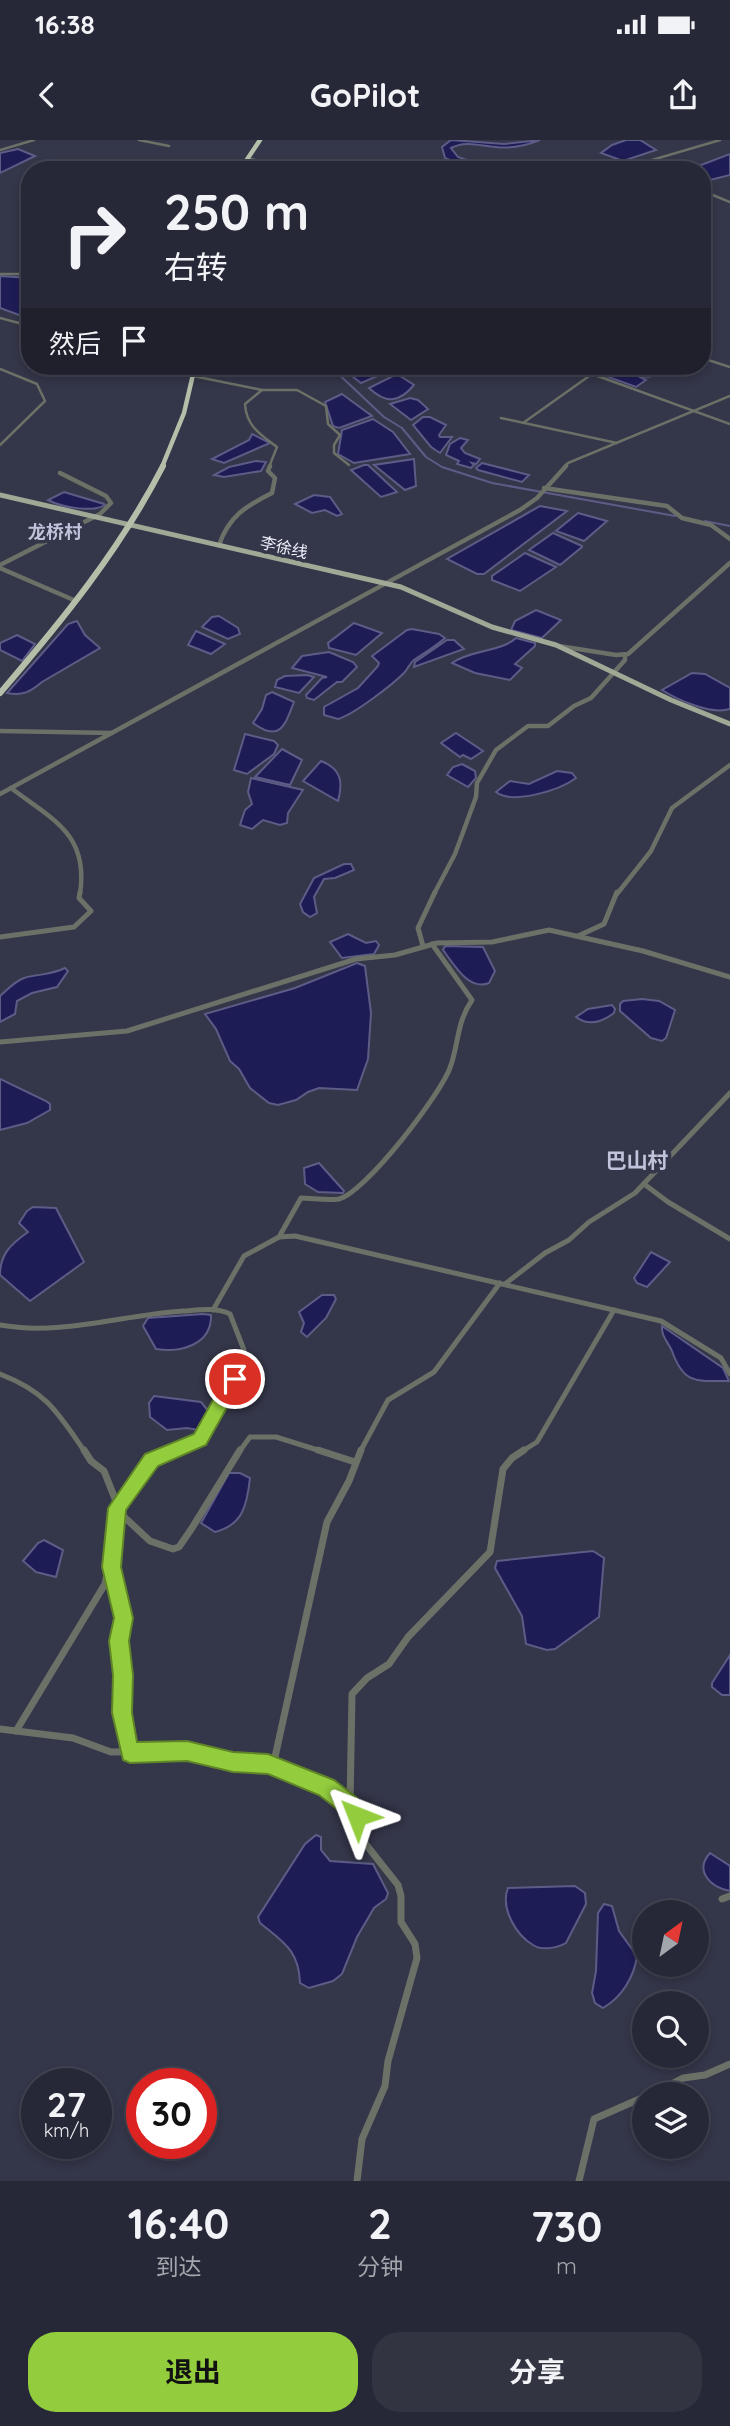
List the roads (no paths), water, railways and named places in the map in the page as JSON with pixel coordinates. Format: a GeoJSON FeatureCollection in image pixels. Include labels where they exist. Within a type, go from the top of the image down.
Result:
{"type":"FeatureCollection","features":[{"type":"Feature","properties":{"kind":"highway"},"geometry":{"type":"LineString","coordinates":[[246,161],[260,140]]}},
{"type":"Feature","properties":{"kind":"highway"},"geometry":{"type":"LineString","coordinates":[[0,693],[76,601],[130,525],[172,444],[193,376]]}},
{"type":"Feature","properties":{"kind":"main road","name":"李徐线"},"geometry":{"type":"LineString","coordinates":[[0,495],[401,587],[492,627],[556,645],[615,671]]}},
{"type":"Feature","properties":{"kind":"main road"},"geometry":{"type":"LineString","coordinates":[[615,671],[671,700],[730,724]]}},
{"type":"Feature","properties":{"kind":"street"},"geometry":{"type":"LineString","coordinates":[[0,150],[34,140]]}},
{"type":"Feature","properties":{"kind":"street"},"geometry":{"type":"LineString","coordinates":[[139,140],[169,146]]}},
{"type":"Feature","properties":{"kind":"street"},"geometry":{"type":"LineString","coordinates":[[649,161],[720,140]]}},
{"type":"Feature","properties":{"kind":"street"},"geometry":{"type":"LineString","coordinates":[[248,158],[259,161]]}},
{"type":"Feature","properties":{"kind":"street"},"geometry":{"type":"LineString","coordinates":[[711,194],[730,202]]}},
{"type":"Feature","properties":{"kind":"street"},"geometry":{"type":"LineString","coordinates":[[0,274],[21,274]]}},
{"type":"Feature","properties":{"kind":"street"},"geometry":{"type":"LineString","coordinates":[[0,318],[21,324]]}},
{"type":"Feature","properties":{"kind":"street"},"geometry":{"type":"LineString","coordinates":[[711,361],[730,367]]}},
{"type":"Feature","properties":{"kind":"street"},"geometry":{"type":"LineString","coordinates":[[0,369],[37,384],[45,401],[0,445]]}},
{"type":"Feature","properties":{"kind":"street"},"geometry":{"type":"LineString","coordinates":[[523,423],[592,375]]}},
{"type":"Feature","properties":{"kind":"street"},"geometry":{"type":"LineString","coordinates":[[596,375],[730,424]]}},
{"type":"Feature","properties":{"kind":"street"},"geometry":{"type":"LineString","coordinates":[[193,376],[262,390],[297,390],[326,406],[328,424],[340,435],[334,445],[334,453],[349,465]]}},
{"type":"Feature","properties":{"kind":"street"},"geometry":{"type":"LineString","coordinates":[[219,545],[225,526],[233,515],[273,491],[275,478],[268,471],[277,446],[253,431],[244,406],[262,390]]}},
{"type":"Feature","properties":{"kind":"street"},"geometry":{"type":"LineString","coordinates":[[0,794],[520,510],[539,496],[565,465],[730,396]]}},
{"type":"Feature","properties":{"kind":"street"},"geometry":{"type":"LineString","coordinates":[[501,418],[617,443]]}},
{"type":"Feature","properties":{"kind":"street"},"geometry":{"type":"LineString","coordinates":[[0,567],[95,517],[106,508],[111,499],[60,473]]}},
{"type":"Feature","properties":{"kind":"street"},"geometry":{"type":"LineString","coordinates":[[544,488],[669,507],[682,518],[711,525],[730,539]]}},
{"type":"Feature","properties":{"kind":"street"},"geometry":{"type":"LineString","coordinates":[[423,946],[419,940],[420,920],[456,854],[476,797],[477,783],[498,749],[528,726],[548,726],[574,706],[591,698],[626,659],[625,655],[730,564]]}},
{"type":"Feature","properties":{"kind":"street"},"geometry":{"type":"LineString","coordinates":[[0,567],[76,601]]}},
{"type":"Feature","properties":{"kind":"street"},"geometry":{"type":"LineString","coordinates":[[556,645],[625,655]]}},
{"type":"Feature","properties":{"kind":"street"},"geometry":{"type":"LineString","coordinates":[[0,731],[113,733]]}},
{"type":"Feature","properties":{"kind":"street"},"geometry":{"type":"LineString","coordinates":[[578,936],[604,924],[618,891],[651,851],[672,808],[730,765]]}},
{"type":"Feature","properties":{"kind":"street"},"geometry":{"type":"LineString","coordinates":[[0,937],[74,927],[91,911],[79,898],[81,858],[77,847],[44,814],[11,788]]}},
{"type":"Feature","properties":{"kind":"street"},"geometry":{"type":"LineString","coordinates":[[0,1042],[123,1032],[352,960],[396,955],[432,944],[492,942],[549,930],[643,951],[730,977]]}},
{"type":"Feature","properties":{"kind":"street"},"geometry":{"type":"LineString","coordinates":[[279,1237],[301,1198],[336,1200],[358,1186],[396,1149],[413,1122],[442,1087],[451,1065],[461,1016],[472,1000],[432,944]]}},
{"type":"Feature","properties":{"kind":"street"},"geometry":{"type":"LineString","coordinates":[[273,1766],[327,1522],[388,1400],[434,1372],[502,1283],[569,1240],[589,1222],[644,1184],[730,1093]]}},
{"type":"Feature","properties":{"kind":"street"},"geometry":{"type":"LineString","coordinates":[[644,1184],[668,1202],[730,1239]]}},
{"type":"Feature","properties":{"kind":"street"},"geometry":{"type":"LineString","coordinates":[[213,1310],[241,1259],[279,1237],[295,1236],[665,1323],[721,1358],[730,1374]]}},
{"type":"Feature","properties":{"kind":"street"},"geometry":{"type":"LineString","coordinates":[[0,1325],[19,1328],[59,1327],[136,1315],[213,1310],[230,1314],[244,1348],[226,1398],[200,1440],[151,1460],[118,1509]]}},
{"type":"Feature","properties":{"kind":"street"},"geometry":{"type":"LineString","coordinates":[[350,1805],[352,1694],[368,1678],[389,1664],[408,1637],[490,1552],[503,1469],[512,1458],[537,1442],[614,1310]]}},
{"type":"Feature","properties":{"kind":"street"},"geometry":{"type":"LineString","coordinates":[[0,1374],[24,1382],[54,1406],[90,1461],[104,1471],[117,1500],[111,1567],[123,1618],[119,1641],[123,1675],[122,1713],[130,1752]]}},
{"type":"Feature","properties":{"kind":"street"},"geometry":{"type":"LineString","coordinates":[[118,1509],[150,1541],[176,1548],[192,1528],[225,1471],[250,1437],[281,1438],[355,1462]]}},
{"type":"Feature","properties":{"kind":"street"},"geometry":{"type":"LineString","coordinates":[[16,1731],[93,1606],[111,1567]]}},
{"type":"Feature","properties":{"kind":"street"},"geometry":{"type":"LineString","coordinates":[[0,1729],[72,1738],[98,1749],[130,1752],[187,1751],[226,1761],[261,1762],[327,1788],[350,1805],[357,1816],[360,1838],[398,1885],[401,1896],[401,1922],[415,1944],[417,1958],[388,2060],[385,2086],[362,2139],[357,2181]]}},
{"type":"Feature","properties":{"kind":"street"},"geometry":{"type":"LineString","coordinates":[[675,2082],[683,2078],[705,2075],[730,2064]]}},
{"type":"Feature","properties":{"kind":"street"},"geometry":{"type":"LineString","coordinates":[[579,2181],[594,2119],[632,2102]]}},
{"type":"Feature","properties":{"kind":"waterway"},"geometry":{"type":"LineString","coordinates":[[340,375],[384,417],[402,428],[426,457],[442,467],[492,483],[675,516]]}},
{"type":"Feature","properties":{"kind":"waterway"},"geometry":{"type":"LineString","coordinates":[[705,521],[730,526]]}},
{"type":"Feature","properties":{"kind":"district","name":"龙桥村"},"geometry":{"type":"Point","coordinates":[55,531]}},
{"type":"Feature","properties":{"kind":"district","name":"巴山村"},"geometry":{"type":"Point","coordinates":[637,1160]}}]}
